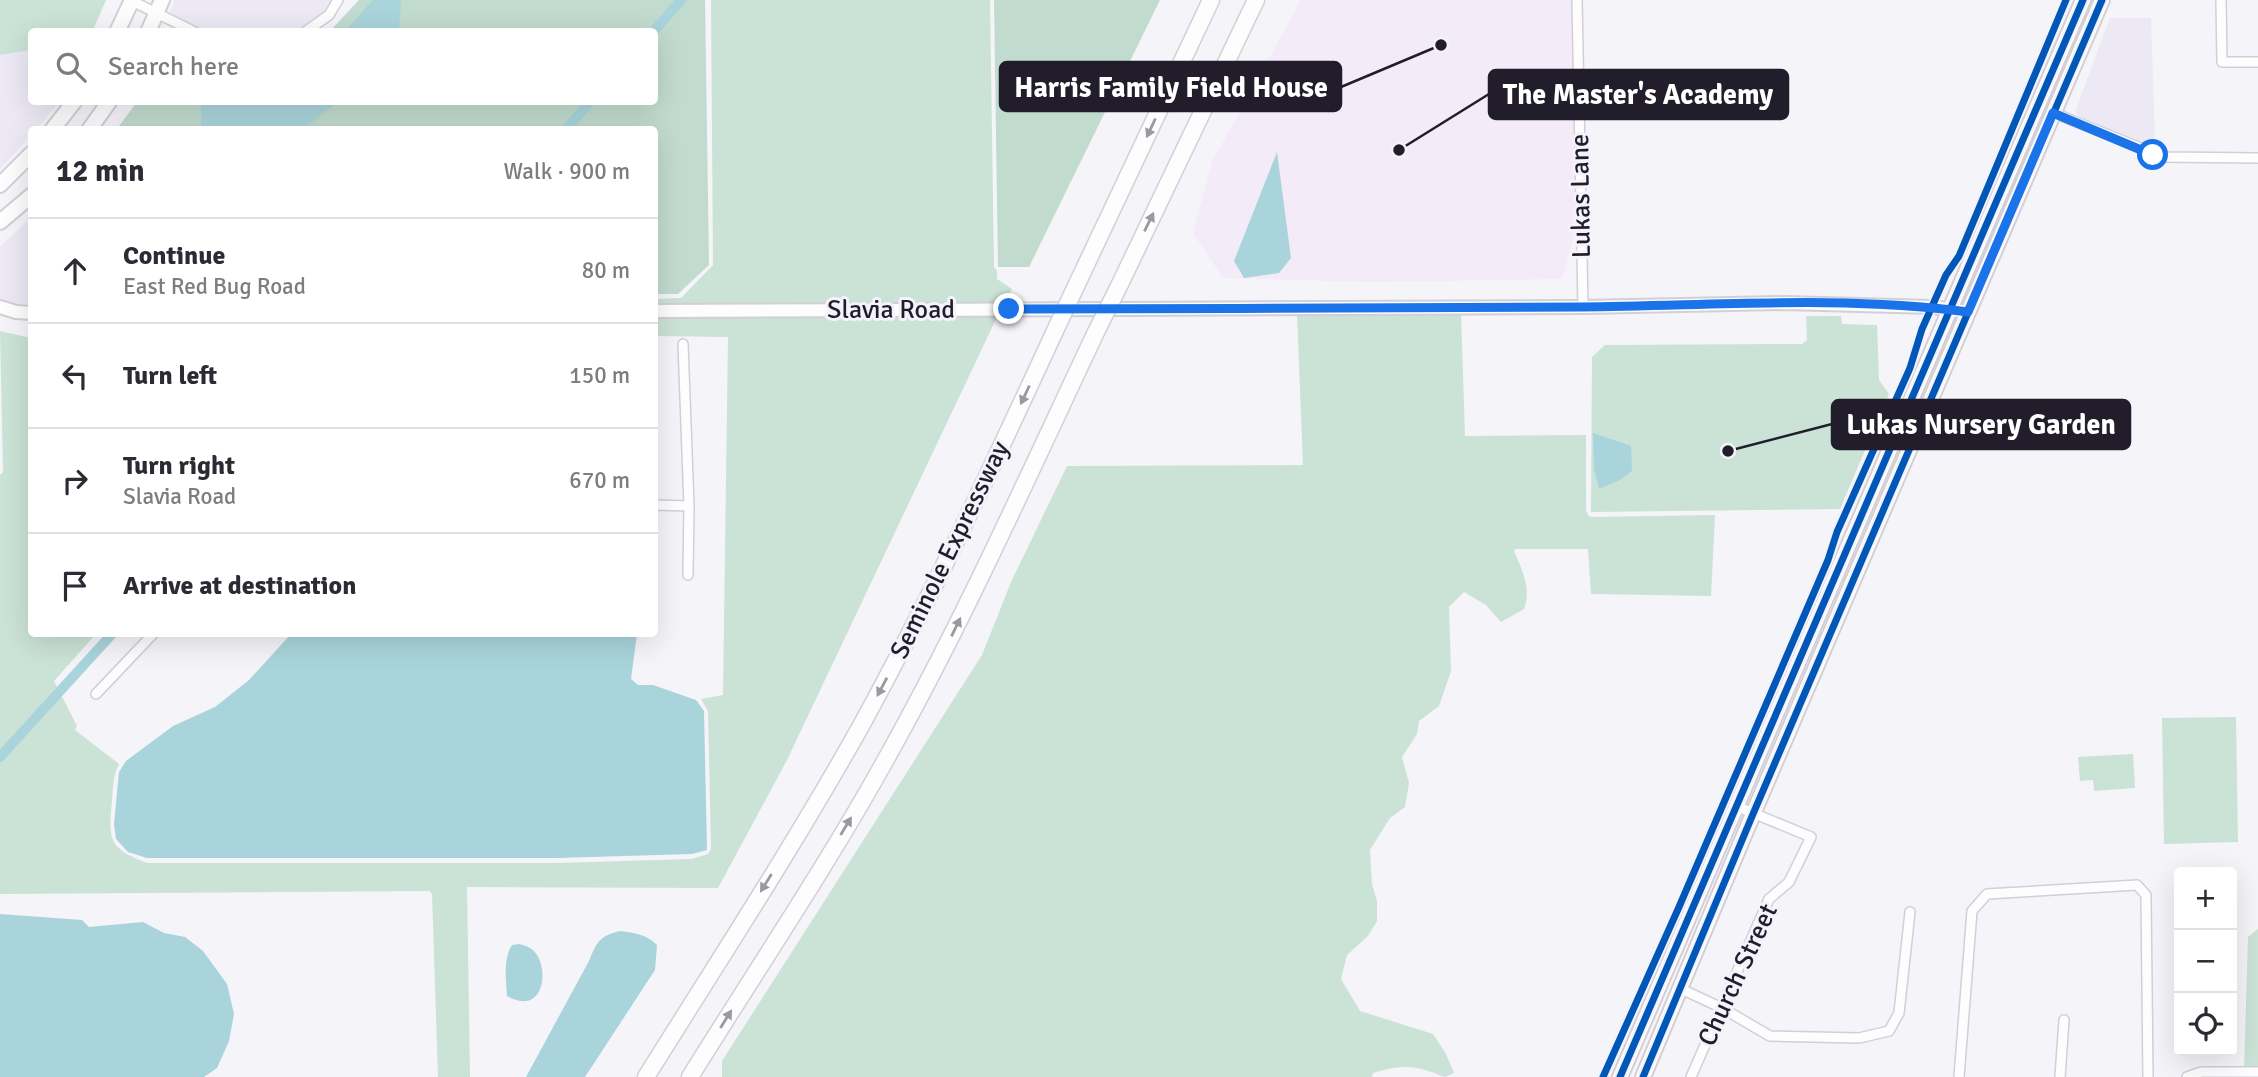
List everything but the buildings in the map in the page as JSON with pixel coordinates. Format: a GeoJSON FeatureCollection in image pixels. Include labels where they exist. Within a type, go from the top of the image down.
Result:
{"type":"FeatureCollection","features":[{"type":"Feature","properties":{"kind":"highway","name":"Seminole Expressway"},"geometry":{"type":"LineString","coordinates":[[646,1077],[797,834],[861,724],[940,576],[1211,0]]}},
{"type":"Feature","properties":{"kind":"highway","name":"Seminole Expressway"},"geometry":{"type":"LineString","coordinates":[[690,1077],[884,762],[937,664],[1256,0]]}},
{"type":"Feature","properties":{"kind":"main road"},"geometry":{"type":"LineString","coordinates":[[119,28],[132,0]]}},
{"type":"Feature","properties":{"kind":"main road"},"geometry":{"type":"LineString","coordinates":[[2082,0],[2085,16],[2082,47]]}},
{"type":"Feature","properties":{"kind":"main road"},"geometry":{"type":"LineString","coordinates":[[1619,1077],[2082,0]]}},
{"type":"Feature","properties":{"kind":"main road"},"geometry":{"type":"LineString","coordinates":[[1643,1077],[2102,0]]}},
{"type":"Feature","properties":{"kind":"main road"},"geometry":{"type":"LineString","coordinates":[[150,28],[160,7]]}},
{"type":"Feature","properties":{"kind":"main road"},"geometry":{"type":"LineString","coordinates":[[55,126],[72,105]]}},
{"type":"Feature","properties":{"kind":"main road"},"geometry":{"type":"LineString","coordinates":[[92,126],[107,105]]}},
{"type":"Feature","properties":{"kind":"main road"},"geometry":{"type":"LineString","coordinates":[[0,185],[28,157]]}},
{"type":"Feature","properties":{"kind":"main road"},"geometry":{"type":"LineString","coordinates":[[0,222],[28,198]]}},
{"type":"Feature","properties":{"kind":"street"},"geometry":{"type":"LineString","coordinates":[[132,0],[160,7],[189,28]]}},
{"type":"Feature","properties":{"kind":"street"},"geometry":{"type":"LineString","coordinates":[[311,28],[329,15],[338,0]]}},
{"type":"Feature","properties":{"kind":"street","name":"Lukas Lane"},"geometry":{"type":"LineString","coordinates":[[1577,0],[1583,307]]}},
{"type":"Feature","properties":{"kind":"street"},"geometry":{"type":"LineString","coordinates":[[2221,0],[2222,62],[2258,62]]}},
{"type":"Feature","properties":{"kind":"street"},"geometry":{"type":"LineString","coordinates":[[2053,113],[2163,158],[2258,158]]}},
{"type":"Feature","properties":{"kind":"street","name":"Slavia Road"},"geometry":{"type":"LineString","coordinates":[[658,311],[1583,307],[1786,303],[1968,312]]}},
{"type":"Feature","properties":{"kind":"street"},"geometry":{"type":"LineString","coordinates":[[0,307],[28,313]]}},
{"type":"Feature","properties":{"kind":"street"},"geometry":{"type":"LineString","coordinates":[[683,344],[689,506],[688,575]]}},
{"type":"Feature","properties":{"kind":"street"},"geometry":{"type":"LineString","coordinates":[[658,505],[689,506]]}},
{"type":"Feature","properties":{"kind":"street"},"geometry":{"type":"LineString","coordinates":[[96,694],[150,637]]}},
{"type":"Feature","properties":{"kind":"street","name":"Church Street"},"geometry":{"type":"LineString","coordinates":[[1691,1077],[1769,899],[1789,882],[1811,837],[1736,806]]}},
{"type":"Feature","properties":{"kind":"street"},"geometry":{"type":"LineString","coordinates":[[1959,1077],[1972,911],[1987,894],[2137,885],[2146,895],[2148,1077]]}},
{"type":"Feature","properties":{"kind":"street"},"geometry":{"type":"LineString","coordinates":[[1679,988],[1722,1008],[1770,1036],[1859,1038],[1889,1031],[1899,1013],[1910,912]]}},
{"type":"Feature","properties":{"kind":"street"},"geometry":{"type":"LineString","coordinates":[[2060,1077],[2064,1020]]}},
{"type":"Feature","properties":{"kind":"street"},"geometry":{"type":"LineString","coordinates":[[2187,1077],[2201,1072],[2258,1072]]}},
{"type":"Feature","properties":{"kind":"shaded area"},"geometry":{"type":"Polygon","coordinates":[[[174,0],[332,0],[325,11],[300,28],[201,28],[170,13],[174,0]]]}},
{"type":"Feature","properties":{"kind":"shaded area"},"geometry":{"type":"Polygon","coordinates":[[[1301,0],[1577,0],[1581,213],[1562,279],[1374,282],[1223,278],[1193,233],[1212,162],[1301,0]]]}},
{"type":"Feature","properties":{"kind":"shaded area"},"geometry":{"type":"Polygon","coordinates":[[[2110,18],[2151,18],[2155,142],[2159,151],[2084,120],[2075,112],[2110,18]]]}},
{"type":"Feature","properties":{"kind":"shaded area"},"geometry":{"type":"Polygon","coordinates":[[[28,50],[28,105],[57,105],[39,126],[28,126],[28,138],[0,169],[0,55],[28,50]]]}},
{"type":"Feature","properties":{"kind":"shaded area"},"geometry":{"type":"Polygon","coordinates":[[[28,220],[28,308],[0,302],[0,247],[28,220]]]}},
{"type":"Feature","properties":{"kind":"green space"},"geometry":{"type":"Polygon","coordinates":[[[0,0],[106,0],[94,28],[28,28],[28,50],[0,55],[0,0]]]}},
{"type":"Feature","properties":{"kind":"green space"},"geometry":{"type":"Polygon","coordinates":[[[359,0],[705,0],[709,265],[678,294],[658,294],[658,126],[119,126],[135,105],[658,105],[658,28],[333,28],[359,0]]]}},
{"type":"Feature","properties":{"kind":"green space"},"geometry":{"type":"Polygon","coordinates":[[[711,0],[990,0],[994,267],[997,279],[1012,289],[1004,304],[658,305],[658,299],[681,298],[713,265],[711,0]]]}},
{"type":"Feature","properties":{"kind":"green space"},"geometry":{"type":"Polygon","coordinates":[[[994,0],[1160,0],[1029,267],[998,267],[994,0]]]}},
{"type":"Feature","properties":{"kind":"green space"},"geometry":{"type":"Polygon","coordinates":[[[1461,313],[1465,436],[1586,435],[1586,510],[1591,517],[1715,515],[1711,596],[1591,594],[1588,549],[1515,549],[1526,587],[1524,609],[1501,622],[1486,605],[1464,592],[1449,607],[1451,671],[1439,706],[1419,721],[1417,734],[1402,757],[1409,783],[1405,807],[1390,818],[1370,850],[1377,921],[1368,936],[1347,955],[1341,979],[1360,1011],[1433,1034],[1454,1073],[1445,1077],[1417,1068],[1401,1067],[1373,1073],[1372,1077],[722,1077],[722,1061],[982,655],[1011,582],[1067,466],[1303,465],[1297,314],[1461,313]]]}},
{"type":"Feature","properties":{"kind":"green space"},"geometry":{"type":"Polygon","coordinates":[[[998,315],[787,760],[718,888],[467,887],[470,1077],[438,1077],[430,891],[0,894],[0,475],[3,472],[0,331],[28,337],[28,637],[93,637],[54,681],[77,726],[75,730],[119,764],[114,782],[110,825],[118,848],[147,863],[557,863],[692,859],[708,854],[711,849],[708,711],[701,699],[723,695],[728,337],[658,336],[658,316],[998,315]]]}},
{"type":"Feature","properties":{"kind":"green space"},"geometry":{"type":"Polygon","coordinates":[[[1806,316],[1841,316],[1842,324],[1877,325],[1879,380],[1889,394],[1840,509],[1591,512],[1592,357],[1605,345],[1802,344],[1807,340],[1806,316]]]}},
{"type":"Feature","properties":{"kind":"green space"},"geometry":{"type":"Polygon","coordinates":[[[2236,717],[2238,842],[2164,844],[2162,718],[2236,717]]]}},
{"type":"Feature","properties":{"kind":"green space"},"geometry":{"type":"Polygon","coordinates":[[[2133,754],[2135,788],[2094,791],[2093,780],[2080,781],[2078,757],[2133,754]]]}},
{"type":"Feature","properties":{"kind":"green space"},"geometry":{"type":"Polygon","coordinates":[[[2258,929],[2258,1070],[2244,1070],[2248,937],[2258,929]]]}},
{"type":"Feature","properties":{"kind":"water"},"geometry":{"type":"Polygon","coordinates":[[[373,0],[401,0],[399,28],[348,28],[373,0]]]}},
{"type":"Feature","properties":{"kind":"water"},"geometry":{"type":"Polygon","coordinates":[[[201,105],[334,105],[307,126],[201,126],[201,105]]]}},
{"type":"Feature","properties":{"kind":"water"},"geometry":{"type":"Polygon","coordinates":[[[1277,152],[1291,258],[1279,273],[1244,278],[1234,261],[1277,152]]]}},
{"type":"Feature","properties":{"kind":"water"},"geometry":{"type":"Polygon","coordinates":[[[1593,433],[1631,446],[1632,471],[1620,480],[1599,489],[1594,469],[1593,433]]]}},
{"type":"Feature","properties":{"kind":"water"},"geometry":{"type":"Polygon","coordinates":[[[288,637],[637,637],[631,679],[638,685],[653,685],[696,700],[704,711],[707,850],[692,854],[557,858],[147,858],[128,852],[116,839],[114,824],[119,772],[126,761],[173,726],[215,707],[249,680],[288,637]]]}},
{"type":"Feature","properties":{"kind":"water"},"geometry":{"type":"Polygon","coordinates":[[[0,914],[82,920],[89,927],[143,922],[164,933],[185,937],[203,951],[227,984],[234,1014],[229,1041],[217,1068],[204,1077],[0,1077],[0,914]]]}},
{"type":"Feature","properties":{"kind":"water"},"geometry":{"type":"Polygon","coordinates":[[[620,931],[644,936],[657,945],[655,970],[585,1077],[526,1077],[597,944],[607,935],[620,931]]]}},
{"type":"Feature","properties":{"kind":"water"},"geometry":{"type":"Polygon","coordinates":[[[512,945],[529,947],[537,954],[541,964],[541,985],[530,1000],[520,1001],[507,996],[506,963],[509,950],[512,945]]]}},
{"type":"Feature","properties":{"kind":"waterway"},"geometry":{"type":"LineString","coordinates":[[656,28],[681,0]]}},
{"type":"Feature","properties":{"kind":"waterway"},"geometry":{"type":"LineString","coordinates":[[569,126],[587,105]]}},
{"type":"Feature","properties":{"kind":"waterway"},"geometry":{"type":"LineString","coordinates":[[0,757],[109,637]]}},
{"type":"Feature","properties":{"kind":"cycle path"},"geometry":{"type":"LineString","coordinates":[[1603,1077],[1679,907],[1828,560],[1837,532],[1910,368],[1922,329],[1946,275],[1959,256],[2066,0]]}},
{"type":"Feature","properties":{"kind":"cycle path"},"geometry":{"type":"LineString","coordinates":[[1620,1077],[2083,0]]}},
{"type":"Feature","properties":{"kind":"cycle path"},"geometry":{"type":"LineString","coordinates":[[1643,1077],[2102,0]]}},
{"type":"Feature","properties":{"kind":"place","name":"Harris Family Field House"},"geometry":{"type":"Point","coordinates":[1441,45]}},
{"type":"Feature","properties":{"kind":"place","name":"The Master's Academy"},"geometry":{"type":"Point","coordinates":[1399,150]}},
{"type":"Feature","properties":{"kind":"place","name":"Lukas Nursery Garden"},"geometry":{"type":"Point","coordinates":[1728,451]}},
{"type":"Feature","properties":{"kind":"route"},"geometry":{"type":"LineString","coordinates":[[1009,309],[1583,307],[1786,303],[1933,307],[1968,312],[2053,113],[2153,155]]}}]}
